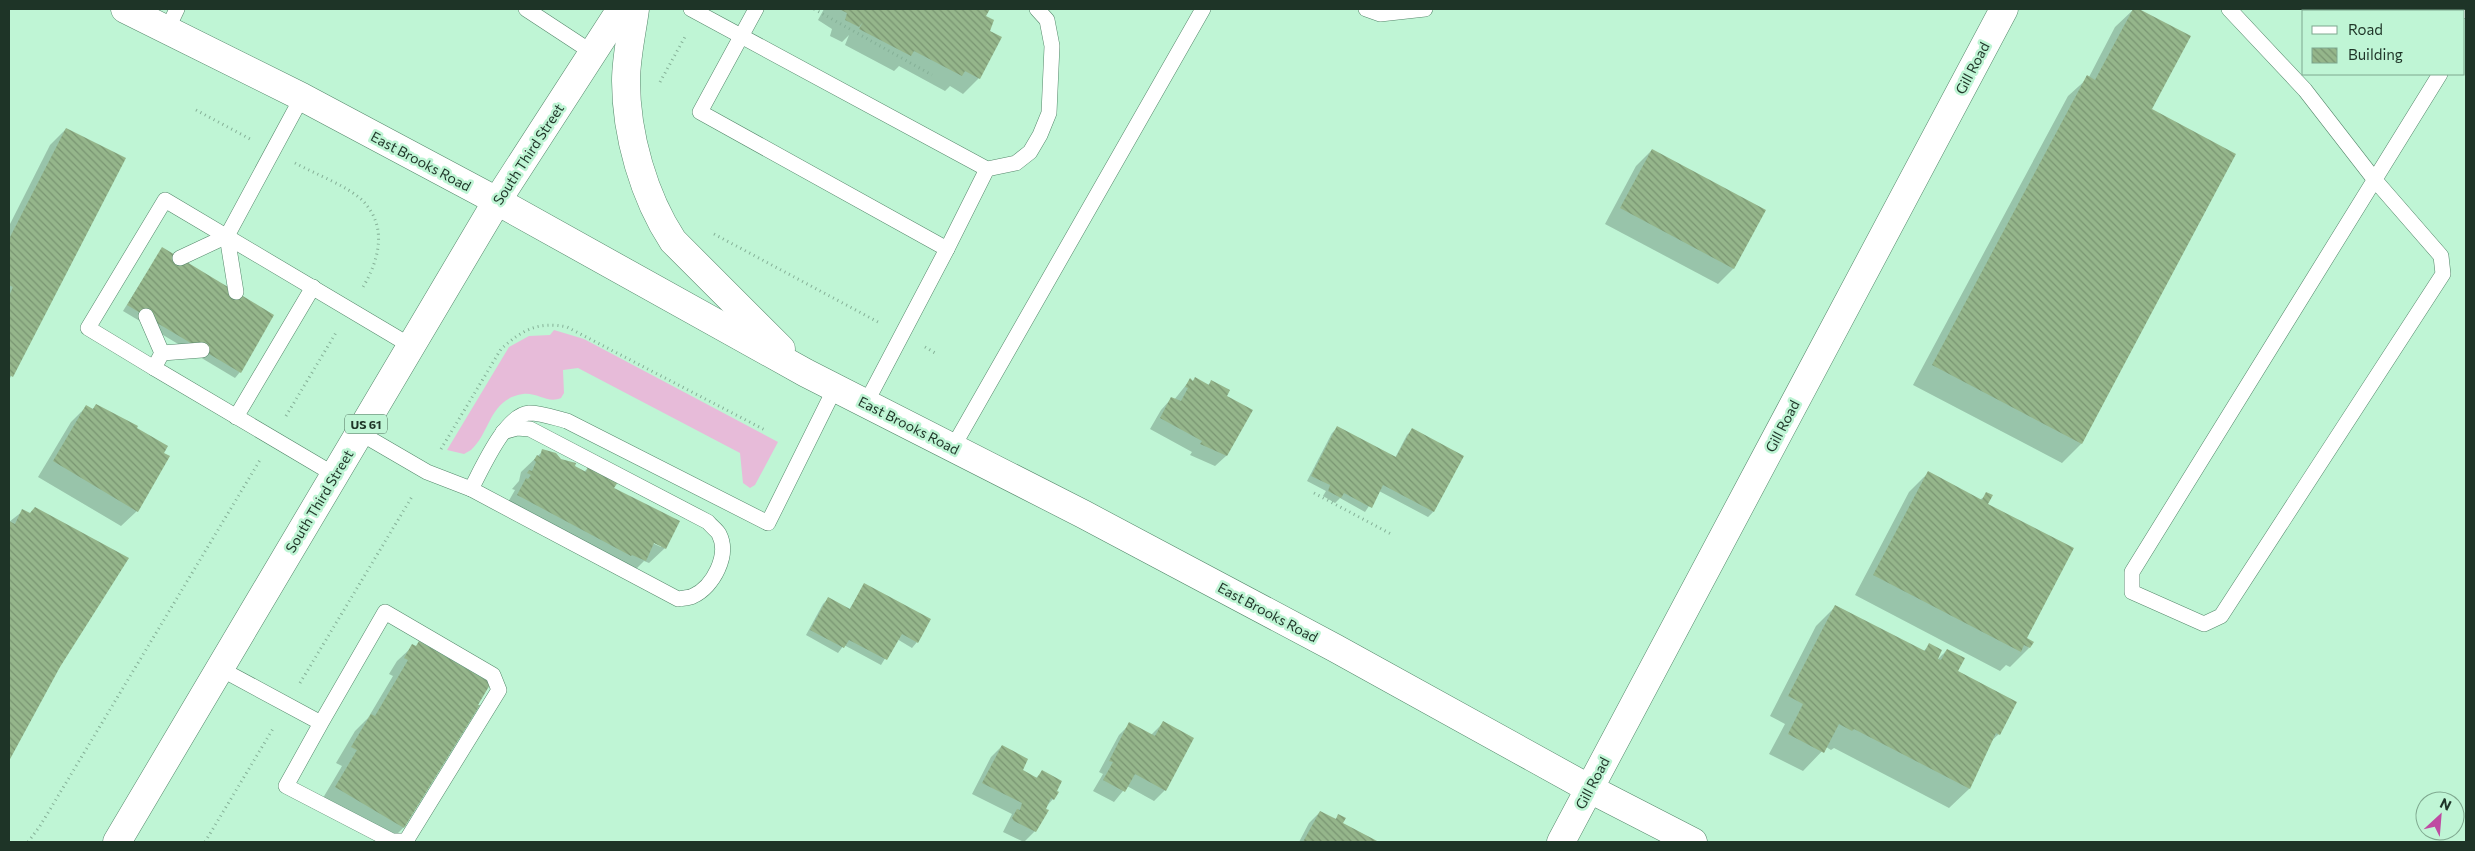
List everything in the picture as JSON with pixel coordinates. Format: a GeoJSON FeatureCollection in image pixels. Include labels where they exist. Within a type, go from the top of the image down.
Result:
{"type":"FeatureCollection","features":[{"type":"Feature","properties":{"kind":"main road","name":"East Brooks Road"},"geometry":{"type":"LineString","coordinates":[[125,9],[172,19],[302,97],[497,201],[806,373],[954,447],[1336,648],[1590,789],[1693,842]]}},
{"type":"Feature","properties":{"kind":"main road","name":"South Third Street"},"geometry":{"type":"LineString","coordinates":[[117,842],[497,201],[621,9]]}},
{"type":"Feature","properties":{"kind":"main road"},"geometry":{"type":"LineString","coordinates":[[635,9],[626,81],[631,127],[638,166],[662,224],[673,241],[806,373]]}},
{"type":"Feature","properties":{"kind":"main road","name":"Gill Road"},"geometry":{"type":"LineString","coordinates":[[1561,842],[2004,9]]}},
{"type":"Feature","properties":{"kind":"lane"},"geometry":{"type":"LineString","coordinates":[[526,9],[593,53]]}},
{"type":"Feature","properties":{"kind":"lane"},"geometry":{"type":"LineString","coordinates":[[756,9],[700,112],[947,249]]}},
{"type":"Feature","properties":{"kind":"lane"},"geometry":{"type":"LineString","coordinates":[[695,11],[987,169],[1016,164],[1030,152],[1040,135],[1049,113],[1052,46],[1047,20],[1037,9]]}},
{"type":"Feature","properties":{"kind":"lane"},"geometry":{"type":"LineString","coordinates":[[954,447],[1203,9]]}},
{"type":"Feature","properties":{"kind":"lane"},"geometry":{"type":"LineString","coordinates":[[1366,9],[1382,11],[1425,9]]}},
{"type":"Feature","properties":{"kind":"lane"},"geometry":{"type":"LineString","coordinates":[[2231,9],[2305,90],[2374,179],[2441,256],[2442,274],[2222,616],[2204,624],[2132,592],[2132,572],[2374,179],[2439,75]]}},
{"type":"Feature","properties":{"kind":"lane"},"geometry":{"type":"LineString","coordinates":[[180,258],[227,236],[302,97]]}},
{"type":"Feature","properties":{"kind":"lane"},"geometry":{"type":"LineString","coordinates":[[866,403],[987,169]]}},
{"type":"Feature","properties":{"kind":"lane"},"geometry":{"type":"LineString","coordinates":[[335,475],[88,328],[165,200],[411,346]]}},
{"type":"Feature","properties":{"kind":"lane"},"geometry":{"type":"LineString","coordinates":[[227,236],[236,292]]}},
{"type":"Feature","properties":{"kind":"lane"},"geometry":{"type":"LineString","coordinates":[[236,417],[313,287]]}},
{"type":"Feature","properties":{"kind":"lane"},"geometry":{"type":"LineString","coordinates":[[146,316],[162,353]]}},
{"type":"Feature","properties":{"kind":"lane"},"geometry":{"type":"LineString","coordinates":[[162,353],[202,350]]}},
{"type":"Feature","properties":{"kind":"lane"},"geometry":{"type":"LineString","coordinates":[[154,368],[162,353]]}},
{"type":"Feature","properties":{"kind":"lane"},"geometry":{"type":"LineString","coordinates":[[471,489],[504,432],[515,417],[528,413],[543,414],[567,422],[768,522],[835,388]]}},
{"type":"Feature","properties":{"kind":"lane"},"geometry":{"type":"LineString","coordinates":[[360,433],[427,472],[471,489],[678,599],[693,597],[708,586],[719,566],[723,551],[719,534],[708,522],[530,428],[517,428],[504,432]]}},
{"type":"Feature","properties":{"kind":"lane"},"geometry":{"type":"LineString","coordinates":[[385,612],[493,675],[499,690],[406,841],[392,841],[286,786],[321,723],[385,612]]}},
{"type":"Feature","properties":{"kind":"lane"},"geometry":{"type":"LineString","coordinates":[[219,668],[286,706],[321,723]]}},
{"type":"Feature","properties":{"kind":"path"},"geometry":{"type":"LineString","coordinates":[[814,9],[932,75]]}},
{"type":"Feature","properties":{"kind":"path"},"geometry":{"type":"LineString","coordinates":[[658,85],[695,11]]}},
{"type":"Feature","properties":{"kind":"path"},"geometry":{"type":"LineString","coordinates":[[28,842],[45,818],[375,268],[380,241],[374,217],[363,201],[348,191],[196,110]]}},
{"type":"Feature","properties":{"kind":"path"},"geometry":{"type":"LineString","coordinates":[[706,229],[935,352]]}},
{"type":"Feature","properties":{"kind":"path"},"geometry":{"type":"LineString","coordinates":[[205,842],[501,348],[515,336],[536,326],[550,324],[567,327],[765,430]]}},
{"type":"Feature","properties":{"kind":"path"},"geometry":{"type":"LineString","coordinates":[[1314,493],[1391,534]]}},
{"type":"Feature","properties":{"kind":"shaded area"},"geometry":{"type":"Polygon","coordinates":[[[554,330],[584,339],[778,442],[755,485],[750,488],[743,483],[740,453],[578,368],[563,370],[564,393],[561,398],[552,400],[528,394],[512,397],[503,402],[497,409],[478,443],[471,450],[464,454],[447,450],[509,347],[529,336],[550,335],[554,330]]]}},
{"type":"Feature","properties":{"kind":"building"},"geometry":{"type":"Polygon","coordinates":[[[839,9],[990,9],[986,16],[994,20],[990,31],[1002,37],[980,79],[965,71],[962,76],[914,51],[911,56],[859,29],[863,22],[859,27],[845,20],[847,13],[839,9]]]}},
{"type":"Feature","properties":{"kind":"building"},"geometry":{"type":"Polygon","coordinates":[[[2133,9],[2139,9],[2191,36],[2152,109],[2236,154],[2082,444],[1932,365],[2087,75],[2095,80],[2133,9]]]}},
{"type":"Feature","properties":{"kind":"building"},"geometry":{"type":"Polygon","coordinates":[[[66,128],[126,158],[13,377],[9,375],[9,296],[13,287],[9,285],[9,239],[66,128]]]}},
{"type":"Feature","properties":{"kind":"building"},"geometry":{"type":"Polygon","coordinates":[[[1652,149],[1766,210],[1734,269],[1620,208],[1652,149]]]}},
{"type":"Feature","properties":{"kind":"building"},"geometry":{"type":"Polygon","coordinates":[[[162,247],[274,315],[241,373],[127,305],[162,247]]]}},
{"type":"Feature","properties":{"kind":"building"},"geometry":{"type":"Polygon","coordinates":[[[1195,377],[1209,385],[1211,380],[1230,390],[1227,396],[1253,410],[1227,456],[1200,444],[1202,441],[1160,418],[1171,397],[1181,401],[1188,388],[1185,387],[1190,378],[1193,381],[1195,377]]]}},
{"type":"Feature","properties":{"kind":"building"},"geometry":{"type":"Polygon","coordinates":[[[96,404],[138,426],[137,428],[168,446],[164,453],[170,456],[138,512],[53,461],[86,405],[93,409],[96,404]]]}},
{"type":"Feature","properties":{"kind":"building"},"geometry":{"type":"Polygon","coordinates":[[[1337,426],[1396,457],[1412,428],[1464,456],[1434,512],[1383,485],[1372,508],[1344,493],[1341,498],[1328,491],[1330,485],[1311,476],[1337,426]]]}},
{"type":"Feature","properties":{"kind":"building"},"geometry":{"type":"Polygon","coordinates":[[[542,449],[556,453],[561,459],[576,463],[575,466],[586,472],[588,466],[618,482],[614,488],[680,521],[666,549],[654,543],[646,561],[631,556],[517,495],[526,478],[528,479],[531,475],[527,473],[529,470],[532,471],[536,462],[534,460],[537,455],[540,457],[542,449]]]}},
{"type":"Feature","properties":{"kind":"building"},"geometry":{"type":"Polygon","coordinates":[[[1928,471],[1982,500],[1986,492],[1993,495],[1988,504],[2074,548],[2027,638],[2034,642],[2030,648],[2024,645],[2021,652],[1873,575],[1928,471]]]}},
{"type":"Feature","properties":{"kind":"building"},"geometry":{"type":"Polygon","coordinates":[[[35,507],[129,558],[60,667],[9,761],[9,521],[15,524],[22,509],[30,513],[35,507]]]}},
{"type":"Feature","properties":{"kind":"building"},"geometry":{"type":"Polygon","coordinates":[[[864,583],[931,619],[918,643],[902,634],[887,660],[849,640],[844,648],[810,630],[828,597],[850,609],[864,583]]]}},
{"type":"Feature","properties":{"kind":"building"},"geometry":{"type":"Polygon","coordinates":[[[1835,605],[1925,651],[1929,643],[1942,650],[1938,659],[1941,660],[1947,649],[1965,658],[1958,671],[2017,702],[2000,735],[1996,733],[1970,789],[1854,729],[1852,731],[1839,724],[1824,753],[1788,734],[1803,704],[1788,696],[1835,605]]]}},
{"type":"Feature","properties":{"kind":"building"},"geometry":{"type":"Polygon","coordinates":[[[419,641],[491,683],[478,705],[480,705],[404,828],[335,787],[357,750],[351,747],[371,714],[375,716],[408,660],[404,658],[412,644],[416,646],[419,641]]]}},
{"type":"Feature","properties":{"kind":"building"},"geometry":{"type":"Polygon","coordinates":[[[1163,721],[1194,738],[1166,791],[1135,774],[1125,792],[1103,780],[1113,762],[1109,761],[1129,722],[1155,736],[1163,721]]]}},
{"type":"Feature","properties":{"kind":"building"},"geometry":{"type":"Polygon","coordinates":[[[1002,745],[1028,759],[1023,770],[1037,778],[1042,770],[1062,781],[1057,791],[1059,792],[1054,800],[1051,798],[1046,809],[1049,810],[1036,832],[1014,821],[1012,818],[1017,809],[1020,810],[1022,803],[982,783],[1002,745]]]}},
{"type":"Feature","properties":{"kind":"building"},"geometry":{"type":"Polygon","coordinates":[[[1320,811],[1336,819],[1338,814],[1346,818],[1343,823],[1379,842],[1303,842],[1320,811]]]}}]}
